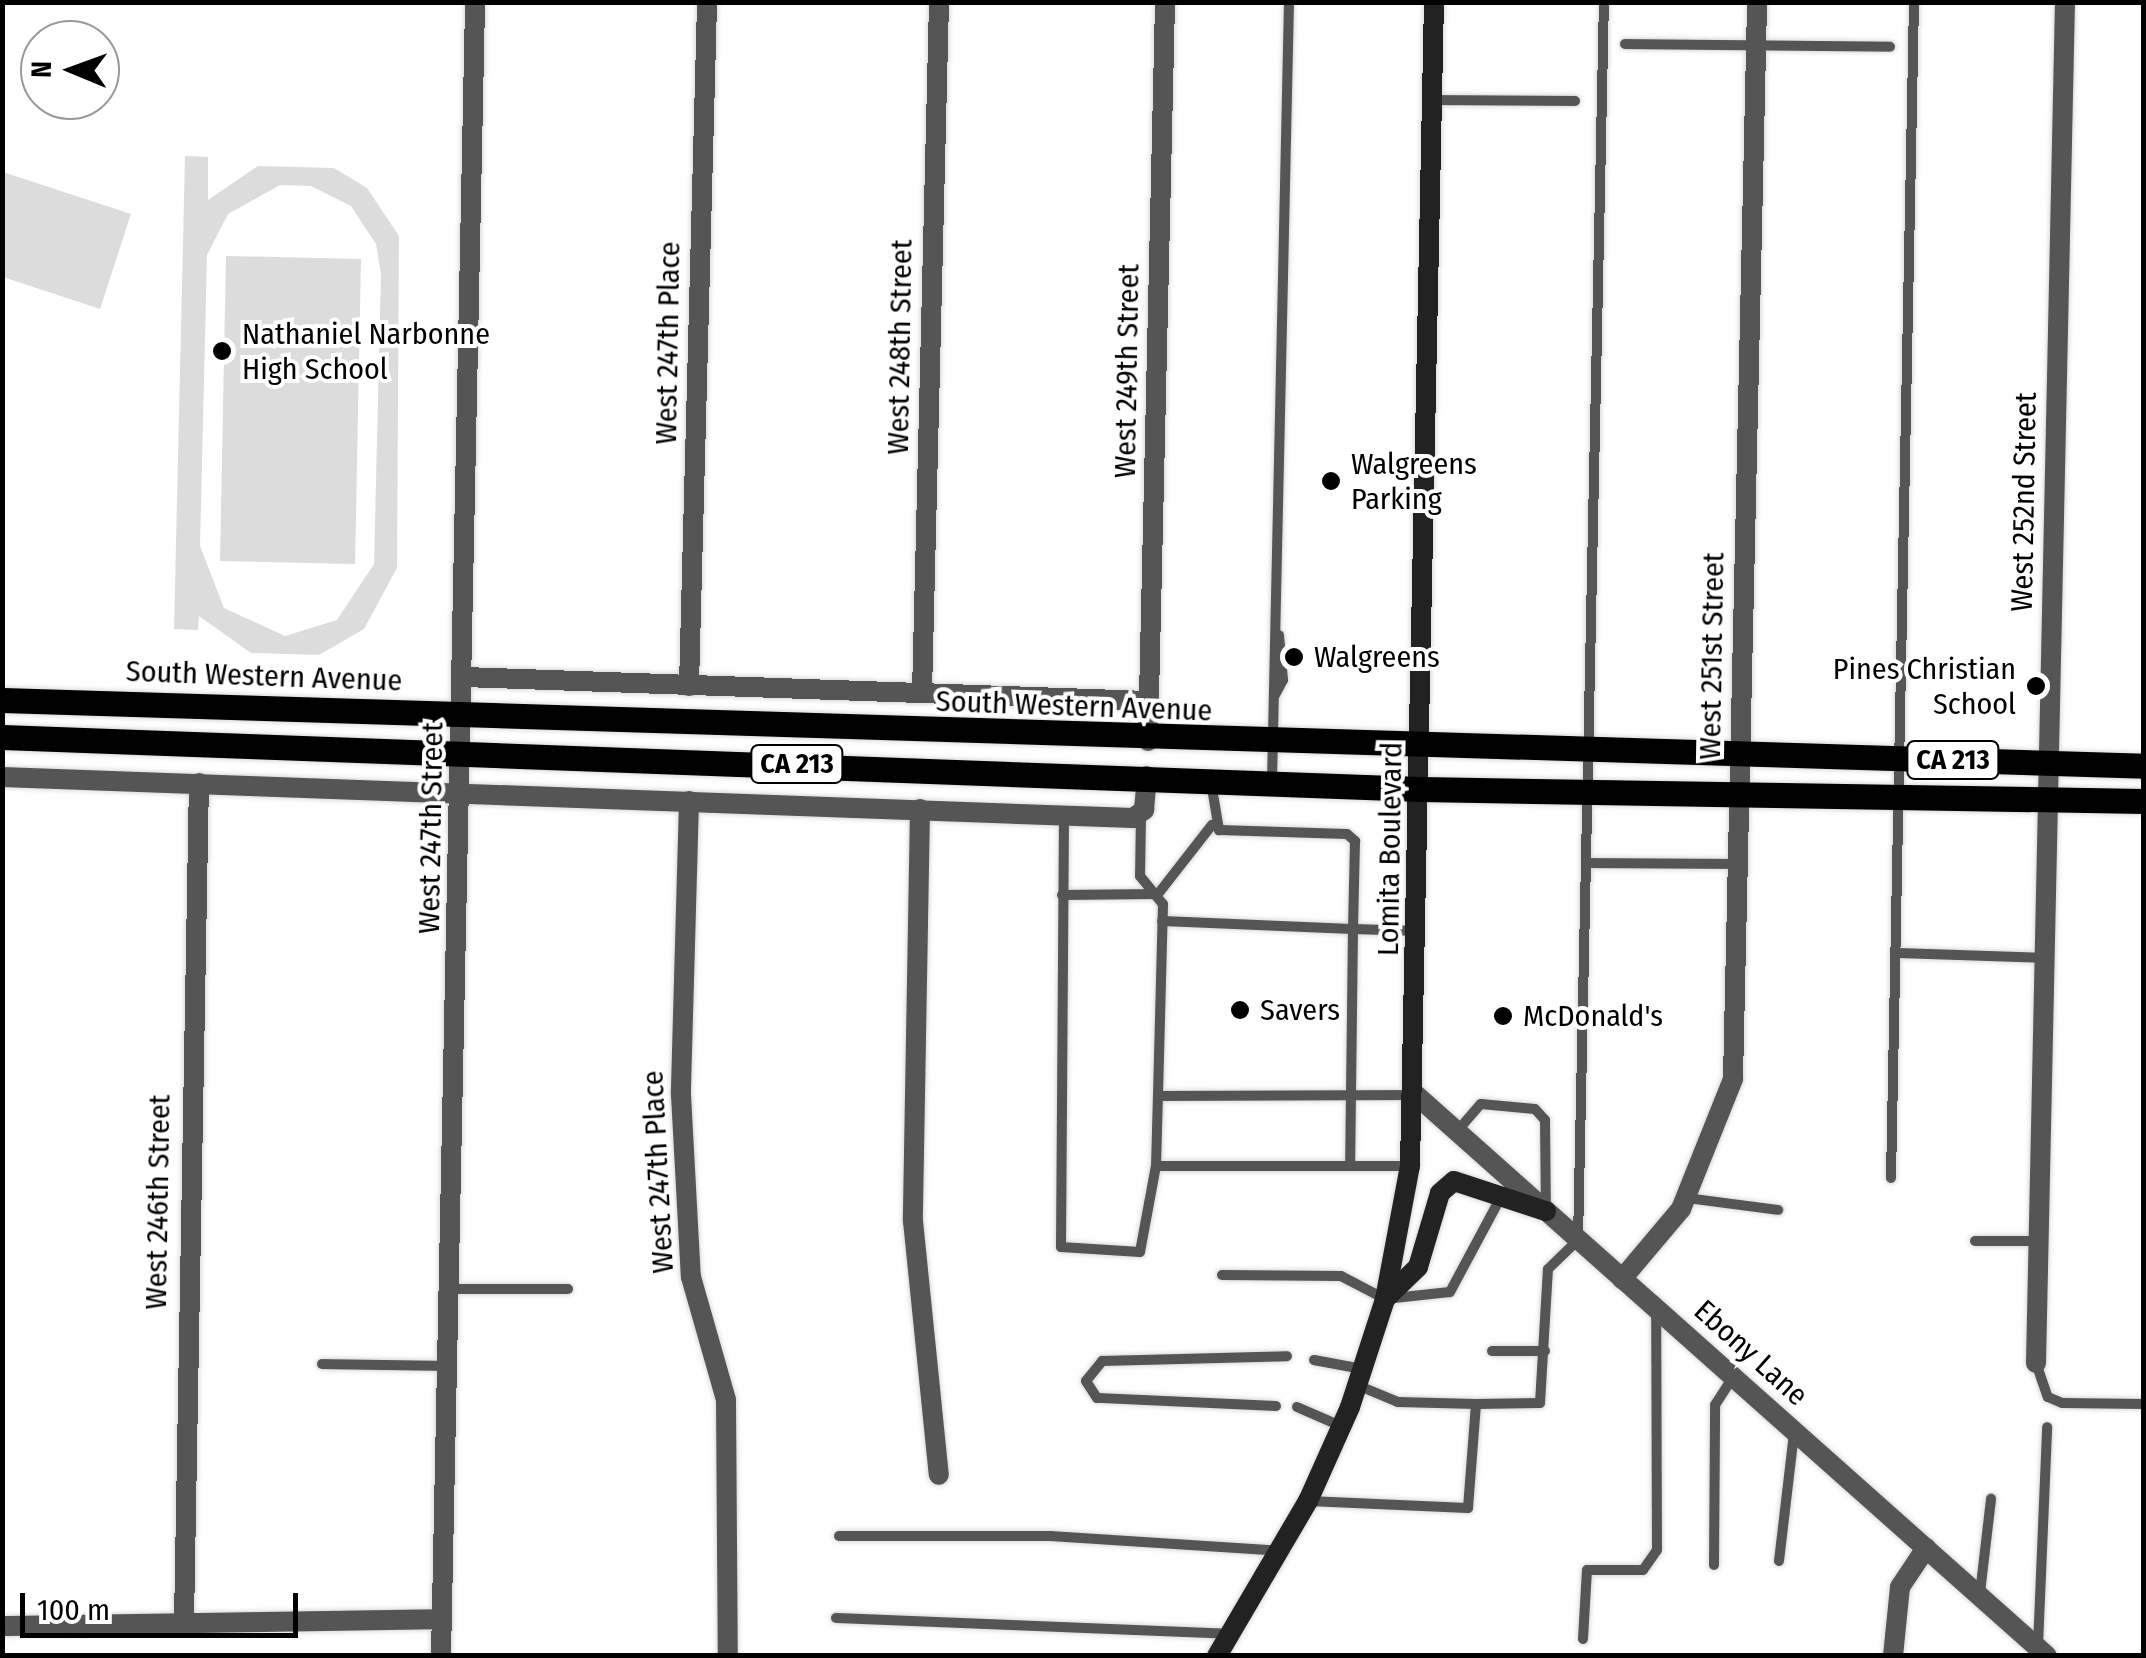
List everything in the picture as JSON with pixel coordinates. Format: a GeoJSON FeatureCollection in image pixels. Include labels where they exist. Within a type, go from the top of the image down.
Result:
{"type":"FeatureCollection","features":[{"type":"Feature","properties":{"kind":"main road","name":"Lomita Boulevard"},"geometry":{"type":"LineString","coordinates":[[1217,1656],[1308,1502],[1342,1426],[1386,1299],[1410,1166],[1416,1096],[1434,2]]}},
{"type":"Feature","properties":{"kind":"main road","name":"South Western Avenue"},"geometry":{"type":"LineString","coordinates":[[2,700],[1148,741],[2144,766]]}},
{"type":"Feature","properties":{"kind":"main road","name":"CA 213"},"geometry":{"type":"LineString","coordinates":[[2,737],[1420,789],[2144,801]]}},
{"type":"Feature","properties":{"kind":"main road"},"geometry":{"type":"LineString","coordinates":[[1386,1299],[1418,1267],[1446,1185],[1463,1180],[1546,1212]]}},
{"type":"Feature","properties":{"kind":"street","name":"West 247th Street"},"geometry":{"type":"LineString","coordinates":[[441,1656],[452,1289],[475,2]]}},
{"type":"Feature","properties":{"kind":"street","name":"West 247th Place"},"geometry":{"type":"LineString","coordinates":[[689,686],[707,2]]}},
{"type":"Feature","properties":{"kind":"street","name":"West 248th Street"},"geometry":{"type":"LineString","coordinates":[[922,693],[939,2]]}},
{"type":"Feature","properties":{"kind":"street","name":"West 249th Street"},"geometry":{"type":"LineString","coordinates":[[1148,741],[1165,2]]}},
{"type":"Feature","properties":{"kind":"street","name":"West 251st Street"},"geometry":{"type":"LineString","coordinates":[[1622,1279],[1687,1198],[1733,1078],[1757,2]]}},
{"type":"Feature","properties":{"kind":"street","name":"West 252nd Street"},"geometry":{"type":"LineString","coordinates":[[2036,1364],[2066,2]]}},
{"type":"Feature","properties":{"kind":"street","name":"South Western Avenue"},"geometry":{"type":"LineString","coordinates":[[464,677],[1149,700]]}},
{"type":"Feature","properties":{"kind":"street"},"geometry":{"type":"LineString","coordinates":[[2,777],[1064,816],[1142,814],[1147,776]]}},
{"type":"Feature","properties":{"kind":"street","name":"West 246th Street"},"geometry":{"type":"LineString","coordinates":[[184,1622],[198,783]]}},
{"type":"Feature","properties":{"kind":"street","name":"West 247th Place"},"geometry":{"type":"LineString","coordinates":[[689,800],[681,1095],[691,1277],[726,1400],[728,1656]]}},
{"type":"Feature","properties":{"kind":"street"},"geometry":{"type":"LineString","coordinates":[[920,810],[913,1221],[939,1475]]}},
{"type":"Feature","properties":{"kind":"street","name":"Ebony Lane"},"geometry":{"type":"LineString","coordinates":[[1416,1096],[1460,1129],[1546,1212],[2043,1651]]}},
{"type":"Feature","properties":{"kind":"street"},"geometry":{"type":"LineString","coordinates":[[1893,1656],[1900,1587],[1926,1548]]}},
{"type":"Feature","properties":{"kind":"street"},"geometry":{"type":"LineString","coordinates":[[2,1626],[442,1619]]}},
{"type":"Feature","properties":{"kind":"lane"},"geometry":{"type":"LineString","coordinates":[[1272,781],[1289,2]]}},
{"type":"Feature","properties":{"kind":"lane"},"geometry":{"type":"LineString","coordinates":[[1314,1360],[1359,1377],[1398,1402],[1540,1403],[1548,1269],[1578,1240],[1604,2]]}},
{"type":"Feature","properties":{"kind":"lane"},"geometry":{"type":"LineString","coordinates":[[1891,1178],[1914,2]]}},
{"type":"Feature","properties":{"kind":"lane"},"geometry":{"type":"LineString","coordinates":[[1625,44],[1890,47]]}},
{"type":"Feature","properties":{"kind":"lane"},"geometry":{"type":"LineString","coordinates":[[1432,100],[1576,101]]}},
{"type":"Feature","properties":{"kind":"lane"},"geometry":{"type":"LineString","coordinates":[[1158,894],[1212,825],[1210,779]]}},
{"type":"Feature","properties":{"kind":"lane"},"geometry":{"type":"LineString","coordinates":[[1064,816],[1061,1247],[1140,1252],[1156,1166],[1162,921],[1158,894],[1140,876],[1142,814]]}},
{"type":"Feature","properties":{"kind":"lane"},"geometry":{"type":"LineString","coordinates":[[1212,825],[1348,834],[1355,841],[1350,1166]]}},
{"type":"Feature","properties":{"kind":"lane"},"geometry":{"type":"LineString","coordinates":[[1586,863],[1738,864]]}},
{"type":"Feature","properties":{"kind":"lane"},"geometry":{"type":"LineString","coordinates":[[1062,895],[1158,894]]}},
{"type":"Feature","properties":{"kind":"lane"},"geometry":{"type":"LineString","coordinates":[[1162,921],[1418,931]]}},
{"type":"Feature","properties":{"kind":"lane"},"geometry":{"type":"LineString","coordinates":[[1896,953],[2044,958]]}},
{"type":"Feature","properties":{"kind":"lane"},"geometry":{"type":"LineString","coordinates":[[1158,1096],[1416,1096]]}},
{"type":"Feature","properties":{"kind":"lane"},"geometry":{"type":"LineString","coordinates":[[1460,1129],[1481,1104],[1536,1109],[1546,1120],[1546,1212]]}},
{"type":"Feature","properties":{"kind":"lane"},"geometry":{"type":"LineString","coordinates":[[1156,1166],[1410,1166]]}},
{"type":"Feature","properties":{"kind":"lane"},"geometry":{"type":"LineString","coordinates":[[1222,1274],[1341,1276],[1386,1299],[1450,1292],[1502,1194]]}},
{"type":"Feature","properties":{"kind":"lane"},"geometry":{"type":"LineString","coordinates":[[1687,1198],[1778,1210]]}},
{"type":"Feature","properties":{"kind":"lane"},"geometry":{"type":"LineString","coordinates":[[1975,1242],[2038,1241]]}},
{"type":"Feature","properties":{"kind":"lane"},"geometry":{"type":"LineString","coordinates":[[452,1289],[568,1289]]}},
{"type":"Feature","properties":{"kind":"lane"},"geometry":{"type":"LineString","coordinates":[[1583,1639],[1587,1570],[1643,1570],[1657,1550],[1656,1309]]}},
{"type":"Feature","properties":{"kind":"lane"},"geometry":{"type":"LineString","coordinates":[[1492,1352],[1545,1351]]}},
{"type":"Feature","properties":{"kind":"lane"},"geometry":{"type":"LineString","coordinates":[[1276,1406],[1098,1398],[1086,1380],[1102,1361],[1287,1356]]}},
{"type":"Feature","properties":{"kind":"lane"},"geometry":{"type":"LineString","coordinates":[[322,1364],[449,1366]]}},
{"type":"Feature","properties":{"kind":"lane"},"geometry":{"type":"LineString","coordinates":[[2036,1364],[2048,1397],[2062,1403],[2144,1404]]}},
{"type":"Feature","properties":{"kind":"lane"},"geometry":{"type":"LineString","coordinates":[[1714,1564],[1715,1405],[1733,1378]]}},
{"type":"Feature","properties":{"kind":"lane"},"geometry":{"type":"LineString","coordinates":[[1308,1502],[1468,1508],[1476,1404]]}},
{"type":"Feature","properties":{"kind":"lane"},"geometry":{"type":"LineString","coordinates":[[1297,1407],[1342,1426]]}},
{"type":"Feature","properties":{"kind":"lane"},"geometry":{"type":"LineString","coordinates":[[2043,1651],[2047,1427]]}},
{"type":"Feature","properties":{"kind":"lane"},"geometry":{"type":"LineString","coordinates":[[1779,1561],[1794,1432]]}},
{"type":"Feature","properties":{"kind":"lane"},"geometry":{"type":"LineString","coordinates":[[1980,1594],[1991,1499]]}},
{"type":"Feature","properties":{"kind":"lane"},"geometry":{"type":"LineString","coordinates":[[839,1536],[1050,1536],[1281,1551]]}},
{"type":"Feature","properties":{"kind":"lane"},"geometry":{"type":"LineString","coordinates":[[836,1618],[1231,1635]]}},
{"type":"Feature","properties":{"kind":"shaded area"},"geometry":{"type":"Polygon","coordinates":[[[185,156],[208,157],[208,200],[258,166],[334,168],[367,188],[399,236],[397,568],[364,629],[319,655],[251,653],[199,616],[198,630],[174,629],[185,156]],[[280,185],[228,214],[207,255],[200,546],[224,608],[285,636],[337,620],[374,564],[381,274],[376,244],[351,206],[311,186],[280,185]]]}},
{"type":"Feature","properties":{"kind":"shaded area"},"geometry":{"type":"Polygon","coordinates":[[[3,172],[131,214],[100,309],[3,277],[3,172]]]}},
{"type":"Feature","properties":{"kind":"shaded area"},"geometry":{"type":"Polygon","coordinates":[[[226,256],[361,259],[355,564],[220,561],[226,256]]]}},
{"type":"Feature","properties":{"kind":"place","name":"Nathaniel Narbonne High School"},"geometry":{"type":"Point","coordinates":[222,351]}},
{"type":"Feature","properties":{"kind":"place","name":"Walgreens Parking"},"geometry":{"type":"Point","coordinates":[1331,481]}},
{"type":"Feature","properties":{"kind":"place","name":"Walgreens"},"geometry":{"type":"Point","coordinates":[1294,657]}},
{"type":"Feature","properties":{"kind":"place","name":"Pines Christian School"},"geometry":{"type":"Point","coordinates":[2036,686]}},
{"type":"Feature","properties":{"kind":"place","name":"Savers"},"geometry":{"type":"Point","coordinates":[1240,1010]}},
{"type":"Feature","properties":{"kind":"place","name":"McDonald's"},"geometry":{"type":"Point","coordinates":[1503,1016]}}]}
